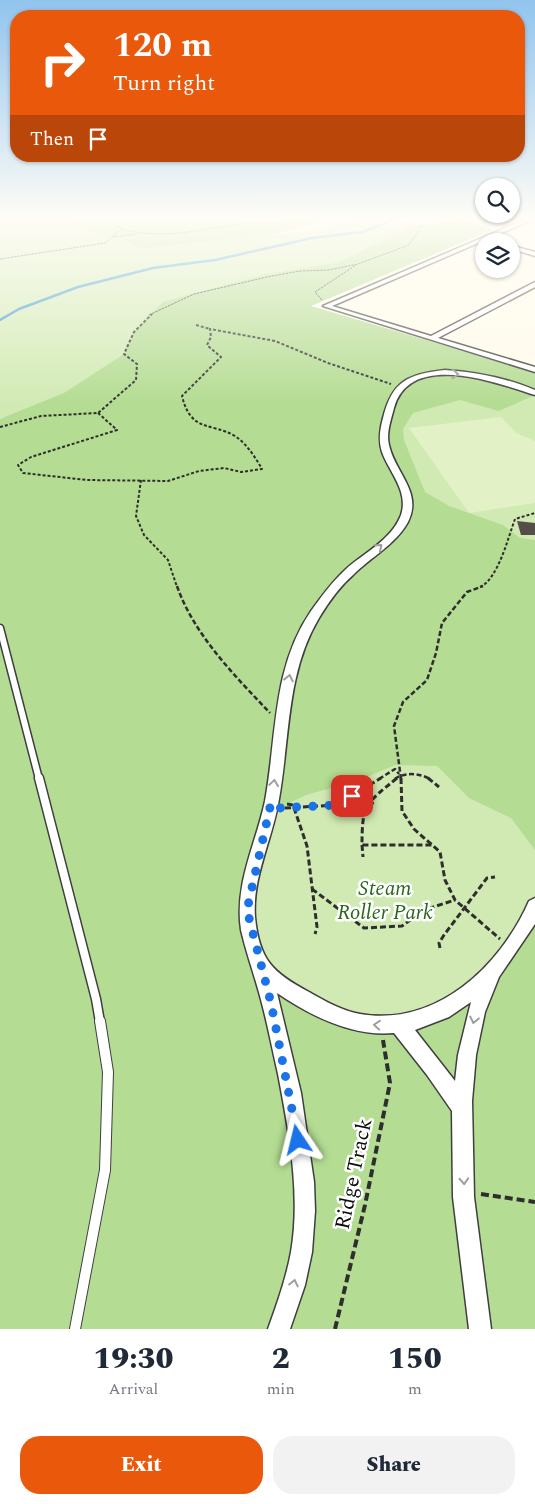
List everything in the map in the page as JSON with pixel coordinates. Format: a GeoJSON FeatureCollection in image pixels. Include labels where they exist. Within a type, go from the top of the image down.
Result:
{"type":"FeatureCollection","features":[{"type":"Feature","properties":{"kind":"street"},"geometry":{"type":"LineString","coordinates":[[326,306],[385,281]]}},
{"type":"Feature","properties":{"kind":"street"},"geometry":{"type":"LineString","coordinates":[[433,338],[535,284]]}},
{"type":"Feature","properties":{"kind":"street"},"geometry":{"type":"LineString","coordinates":[[326,306],[535,370]]}},
{"type":"Feature","properties":{"kind":"street"},"geometry":{"type":"LineString","coordinates":[[279,1329],[293,1291],[302,1243],[303,1172],[290,1092],[271,1003],[260,967],[247,910],[279,804],[278,759],[293,661],[309,624],[342,580],[394,533],[407,511],[402,482],[387,454],[384,444],[385,423],[393,397],[399,387],[426,376],[466,374],[504,380],[535,393]]}},
{"type":"Feature","properties":{"kind":"street"},"geometry":{"type":"LineString","coordinates":[[480,1329],[471,1274],[464,1192],[461,1132],[464,1076],[474,1016],[482,992],[491,974],[525,926],[535,906]]}},
{"type":"Feature","properties":{"kind":"street"},"geometry":{"type":"LineString","coordinates":[[260,967],[275,983],[340,1017],[360,1023],[390,1025],[418,1021],[446,1009],[473,991],[491,974]]}},
{"type":"Feature","properties":{"kind":"street"},"geometry":{"type":"LineString","coordinates":[[390,1025],[462,1108]]}},
{"type":"Feature","properties":{"kind":"lane"},"geometry":{"type":"LineString","coordinates":[[0,628],[96,999],[108,1072],[108,1126],[105,1170],[89,1263],[75,1329]]}},
{"type":"Feature","properties":{"kind":"path"},"geometry":{"type":"LineString","coordinates":[[0,427],[41,416],[98,413],[136,380],[137,364],[124,354],[134,332],[149,315],[194,294],[250,281]]}},
{"type":"Feature","properties":{"kind":"path"},"geometry":{"type":"LineString","coordinates":[[326,306],[315,292],[332,281]]}},
{"type":"Feature","properties":{"kind":"path"},"geometry":{"type":"LineString","coordinates":[[196,325],[274,342],[399,387]]}},
{"type":"Feature","properties":{"kind":"path"},"geometry":{"type":"LineString","coordinates":[[98,413],[117,430],[31,457],[18,465],[22,472],[87,480],[168,481],[199,471],[224,468],[241,472],[262,469],[249,448],[230,434],[213,430],[194,419],[184,408],[182,396],[221,357],[207,345],[211,337],[210,329]]}},
{"type":"Feature","properties":{"kind":"path"},"geometry":{"type":"LineString","coordinates":[[142,480],[136,516],[144,534],[168,560],[182,600],[224,665],[282,726]]}},
{"type":"Feature","properties":{"kind":"path"},"geometry":{"type":"LineString","coordinates":[[511,947],[454,900],[445,880],[440,852],[414,829],[402,811],[394,726],[404,702],[428,680],[442,623],[467,592],[488,584],[500,561],[514,520],[535,513]]}},
{"type":"Feature","properties":{"kind":"path"},"geometry":{"type":"LineString","coordinates":[[315,934],[317,927],[307,846],[294,808],[293,805],[279,804],[278,808],[294,808],[337,805],[395,769],[400,775]]}},
{"type":"Feature","properties":{"kind":"path"},"geometry":{"type":"LineString","coordinates":[[363,857],[362,821],[368,802],[400,775],[414,774],[426,777],[439,787]]}},
{"type":"Feature","properties":{"kind":"path"},"geometry":{"type":"LineString","coordinates":[[368,802],[375,804]]}},
{"type":"Feature","properties":{"kind":"path"},"geometry":{"type":"LineString","coordinates":[[362,845],[433,845]]}},
{"type":"Feature","properties":{"kind":"path"},"geometry":{"type":"LineString","coordinates":[[440,948],[439,943],[487,878],[495,877]]}},
{"type":"Feature","properties":{"kind":"path"},"geometry":{"type":"LineString","coordinates":[[312,889],[341,908],[364,928],[402,926],[424,910],[454,900]]}},
{"type":"Feature","properties":{"kind":"path","name":"Ridge Track"},"geometry":{"type":"LineString","coordinates":[[335,1329],[365,1205],[390,1083],[390,1025]]}},
{"type":"Feature","properties":{"kind":"path"},"geometry":{"type":"LineString","coordinates":[[464,1192],[535,1202]]}},
{"type":"Feature","properties":{"kind":"green space","name":"Steam Roller Park"},"geometry":{"type":"Polygon","coordinates":[[[0,281],[239,281],[232,283],[535,378],[535,1329],[0,1329],[0,421],[4,418],[0,419],[0,281]]]}},
{"type":"Feature","properties":{"kind":"green space"},"geometry":{"type":"Polygon","coordinates":[[[239,281],[370,281],[311,306],[535,372],[535,395],[499,411],[460,400],[413,413],[403,429],[404,440],[425,492],[449,506],[503,525],[520,538],[535,540],[535,850],[511,818],[469,798],[437,766],[395,765],[360,780],[306,795],[277,809],[261,838],[247,910],[275,983],[380,1025],[473,991],[535,906],[535,1329],[0,1329],[0,419],[64,393],[124,354],[134,332],[163,302],[239,281]]]}},
{"type":"Feature","properties":{"kind":"green space"},"geometry":{"type":"Polygon","coordinates":[[[501,417],[516,433],[535,441],[535,503],[469,513],[409,428],[501,417]]]}},
{"type":"Feature","properties":{"kind":"building"},"geometry":{"type":"Polygon","coordinates":[[[517,521],[535,523],[535,535],[521,535],[517,521]]]}},
{"type":"Feature","properties":{"kind":"waterway"},"geometry":{"type":"LineString","coordinates":[[0,320],[19,309],[78,287],[102,281]]}},
{"type":"Feature","properties":{"kind":"route"},"geometry":{"type":"LineString","coordinates":[[298,1140],[271,1003],[248,921],[248,900],[261,838],[271,803],[278,808],[337,805],[352,796]]}}]}
